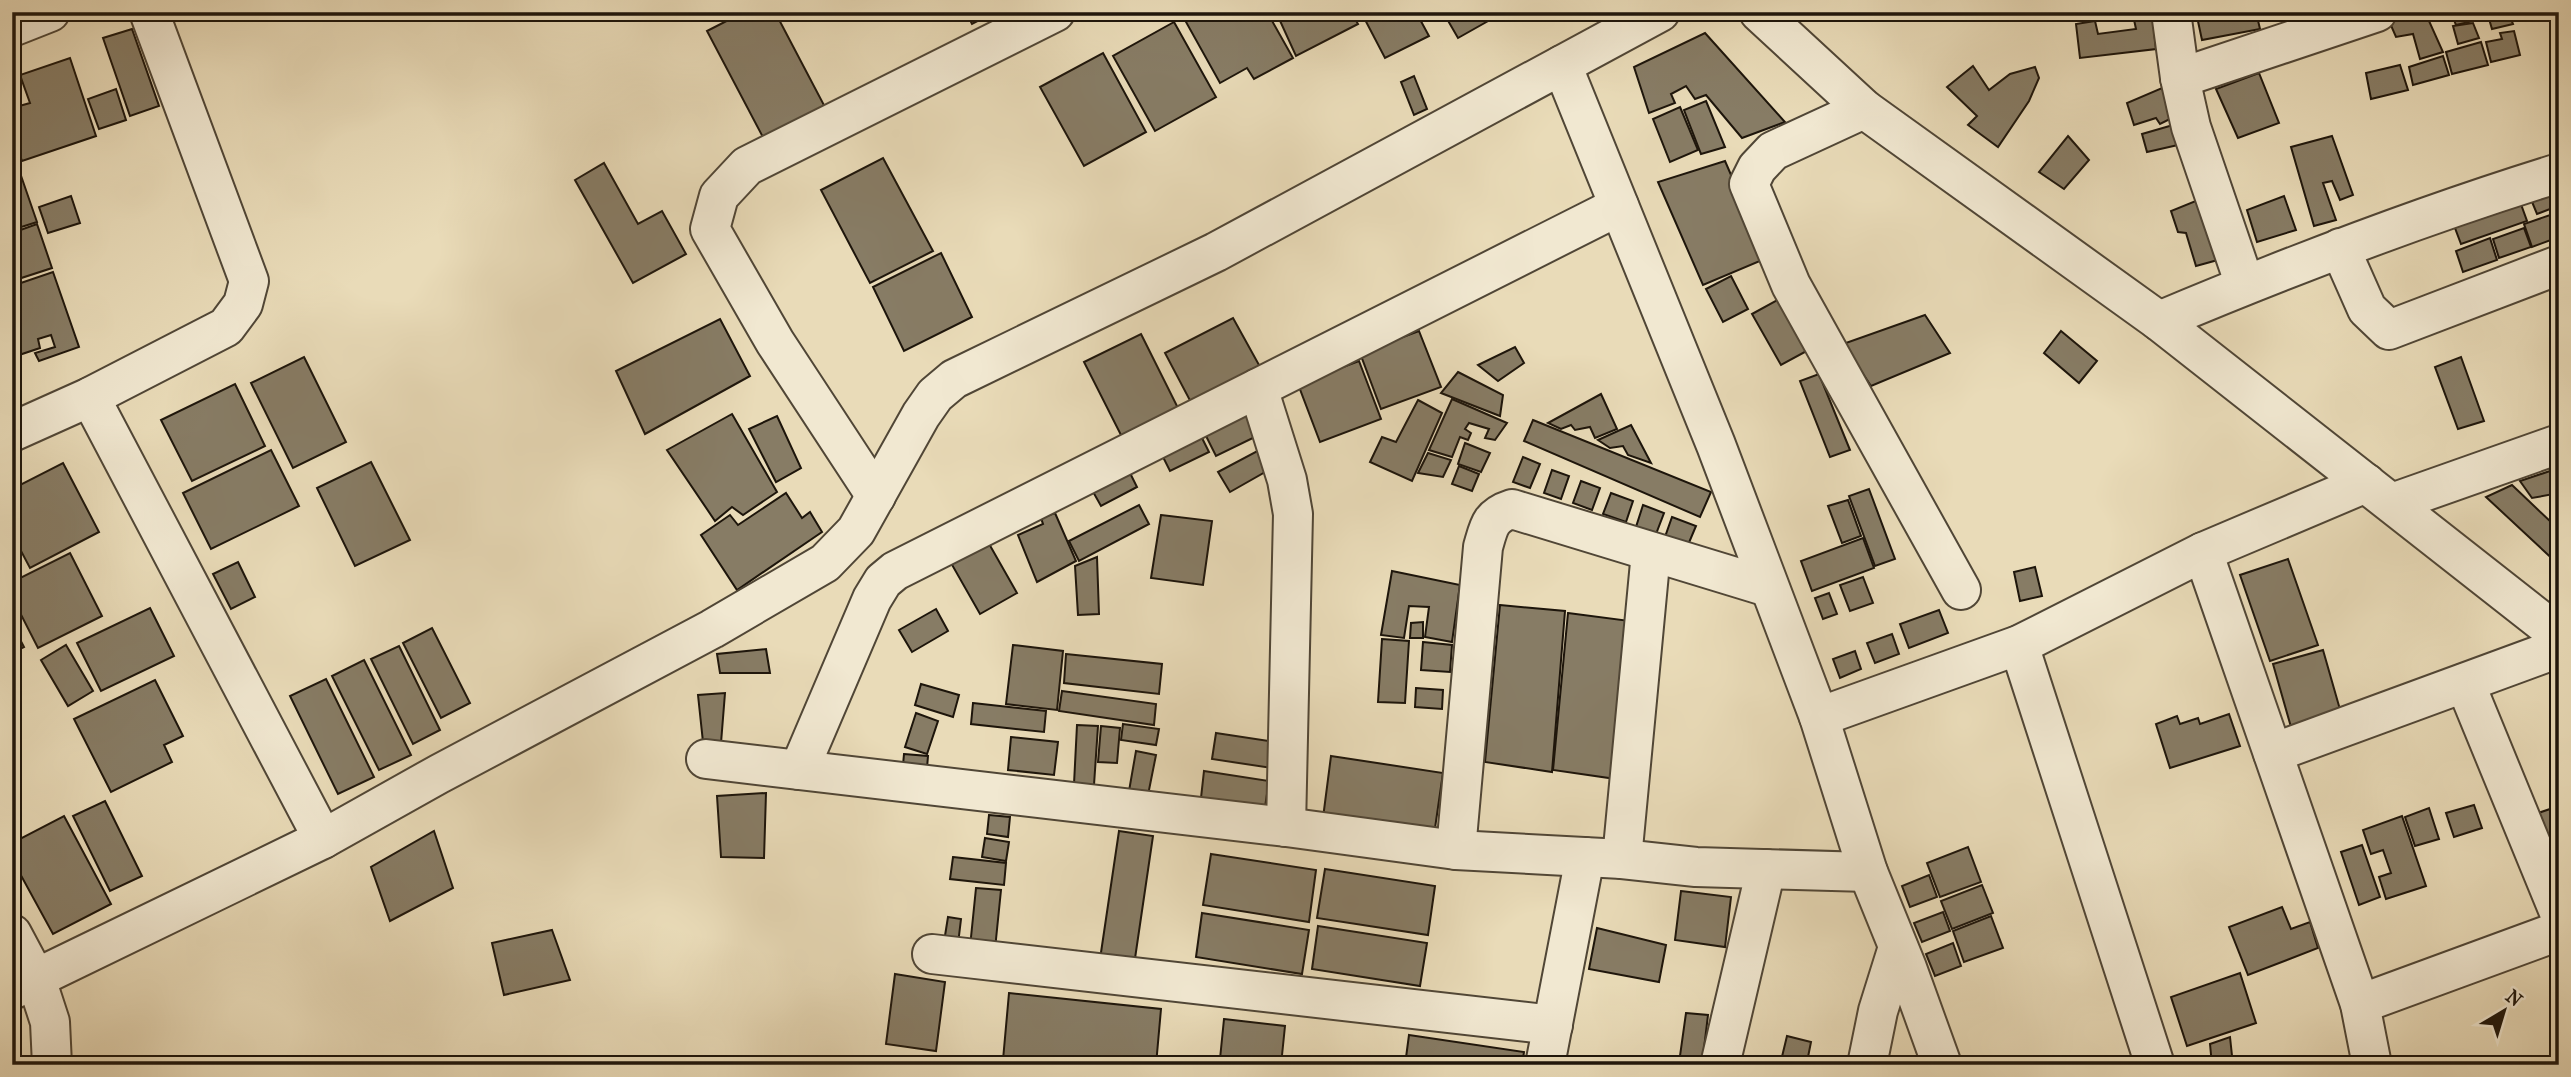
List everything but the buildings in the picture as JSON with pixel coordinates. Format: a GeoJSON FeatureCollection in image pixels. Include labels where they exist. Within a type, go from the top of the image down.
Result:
{"type":"FeatureCollection","features":[{"type":"Feature","properties":{"kind":"street"},"geometry":{"type":"LineString","coordinates":[[12,27],[50,12]]}},
{"type":"Feature","properties":{"kind":"street"},"geometry":{"type":"LineString","coordinates":[[12,432],[90,397],[226,327],[243,303],[249,281],[149,12]]}},
{"type":"Feature","properties":{"kind":"street"},"geometry":{"type":"LineString","coordinates":[[876,496],[775,342],[710,229],[719,196],[747,166],[1055,12]]}},
{"type":"Feature","properties":{"kind":"street"},"geometry":{"type":"LineString","coordinates":[[24,984],[323,839],[700,635],[825,563],[856,531],[928,405],[935,395],[954,379],[1216,252],[1660,12]]}},
{"type":"Feature","properties":{"kind":"street"},"geometry":{"type":"LineString","coordinates":[[1759,12],[1864,109],[2159,321],[2559,635]]}},
{"type":"Feature","properties":{"kind":"street"},"geometry":{"type":"LineString","coordinates":[[2171,12],[2180,78],[2191,127],[2245,285]]}},
{"type":"Feature","properties":{"kind":"street"},"geometry":{"type":"LineString","coordinates":[[2180,78],[2322,21],[2377,12]]}},
{"type":"Feature","properties":{"kind":"street"},"geometry":{"type":"LineString","coordinates":[[1562,65],[1716,445],[1819,717],[1868,872],[1942,1065]]}},
{"type":"Feature","properties":{"kind":"street"},"geometry":{"type":"LineString","coordinates":[[1864,109],[1773,151],[1757,168],[1749,184],[1791,285],[1961,590]]}},
{"type":"Feature","properties":{"kind":"street"},"geometry":{"type":"LineString","coordinates":[[2159,321],[2340,248],[2459,204],[2559,173]]}},
{"type":"Feature","properties":{"kind":"street"},"geometry":{"type":"LineString","coordinates":[[799,770],[872,599],[883,581],[895,571],[1619,206]]}},
{"type":"Feature","properties":{"kind":"street"},"geometry":{"type":"LineString","coordinates":[[2340,248],[2367,309],[2389,330],[2559,265]]}},
{"type":"Feature","properties":{"kind":"street"},"geometry":{"type":"LineString","coordinates":[[1258,388],[1287,480],[1293,514],[1286,827]]}},
{"type":"Feature","properties":{"kind":"street"},"geometry":{"type":"LineString","coordinates":[[90,397],[323,839]]}},
{"type":"Feature","properties":{"kind":"street"},"geometry":{"type":"LineString","coordinates":[[1819,717],[2019,645],[2203,552],[2379,493],[2559,444]]}},
{"type":"Feature","properties":{"kind":"street"},"geometry":{"type":"LineString","coordinates":[[1456,850],[1483,547],[1489,524],[1500,513],[1512,509],[1768,587]]}},
{"type":"Feature","properties":{"kind":"street"},"geometry":{"type":"LineString","coordinates":[[1545,1065],[1553,1025],[1604,858],[1651,552]]}},
{"type":"Feature","properties":{"kind":"street"},"geometry":{"type":"LineString","coordinates":[[2203,552],[2360,1004],[2372,1065]]}},
{"type":"Feature","properties":{"kind":"street"},"geometry":{"type":"LineString","coordinates":[[2019,645],[2155,1065]]}},
{"type":"Feature","properties":{"kind":"street"},"geometry":{"type":"LineString","coordinates":[[2273,753],[2559,648]]}},
{"type":"Feature","properties":{"kind":"street"},"geometry":{"type":"LineString","coordinates":[[2465,683],[2559,912]]}},
{"type":"Feature","properties":{"kind":"street"},"geometry":{"type":"LineString","coordinates":[[706,759],[1286,827],[1456,850],[1604,858],[1696,867],[1868,872]]}},
{"type":"Feature","properties":{"kind":"street"},"geometry":{"type":"LineString","coordinates":[[1720,1065],[1766,869]]}},
{"type":"Feature","properties":{"kind":"street"},"geometry":{"type":"LineString","coordinates":[[2360,1004],[2559,931]]}},
{"type":"Feature","properties":{"kind":"street"},"geometry":{"type":"LineString","coordinates":[[12,934],[24,984],[50,1023],[52,1065]]}},
{"type":"Feature","properties":{"kind":"street"},"geometry":{"type":"LineString","coordinates":[[1867,1065],[1878,1011],[1898,947]]}},
{"type":"Feature","properties":{"kind":"street"},"geometry":{"type":"LineString","coordinates":[[932,954],[1553,1025]]}}]}
